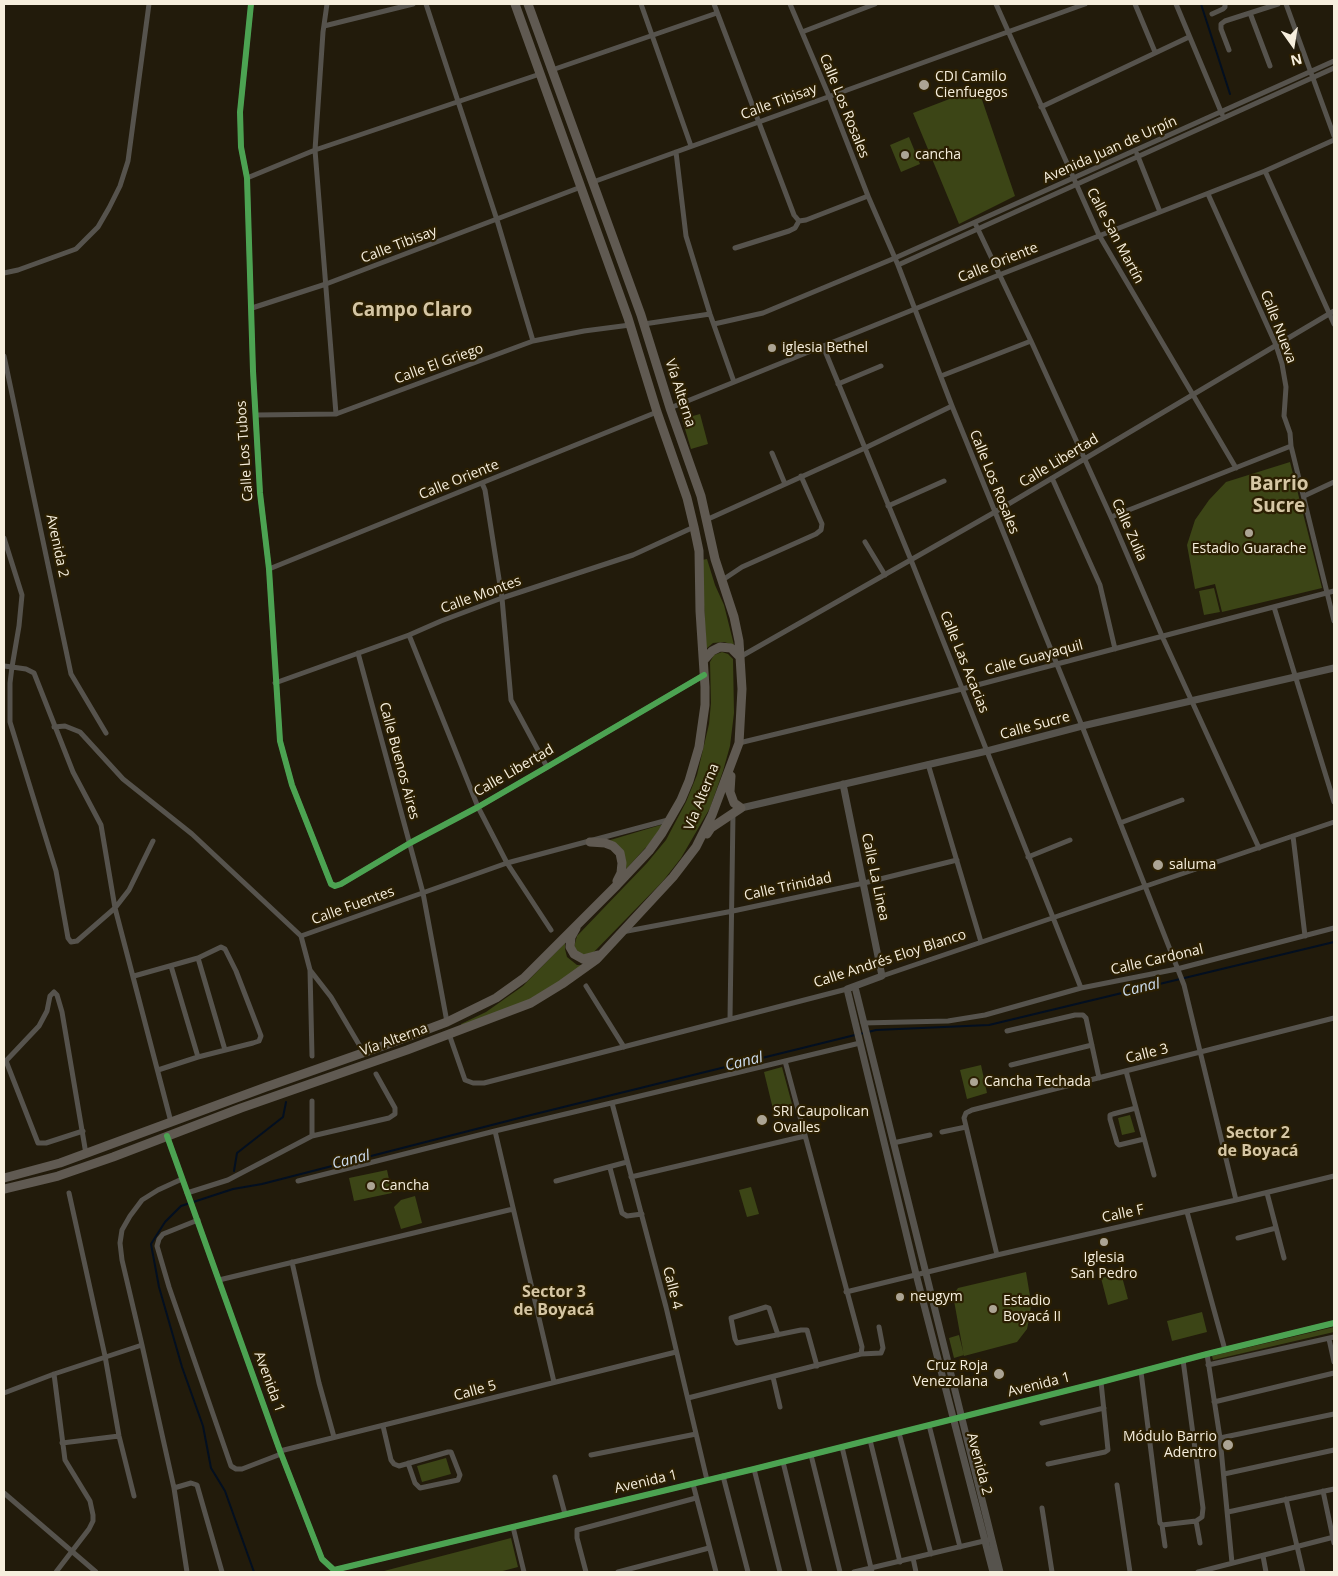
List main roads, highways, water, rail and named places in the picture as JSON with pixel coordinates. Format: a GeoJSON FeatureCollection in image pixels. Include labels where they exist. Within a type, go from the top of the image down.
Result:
{"type":"FeatureCollection","features":[{"type":"Feature","properties":{"kind":"highway","name":"Vía Alterna"},"geometry":{"type":"LineString","coordinates":[[4,1178],[41,1169],[86,1154],[364,1053],[447,1022],[496,998],[524,978],[649,850],[670,819],[689,781],[699,747],[705,705],[699,551],[694,527],[687,498],[657,412],[630,325],[515,4]]}},
{"type":"Feature","properties":{"kind":"highway","name":"Vía Alterna"},"geometry":{"type":"LineString","coordinates":[[4,1189],[76,1170],[531,1003],[583,970],[622,932],[673,877],[696,847],[719,798],[739,743],[742,689],[740,657],[734,618],[712,548],[701,496],[670,408],[644,324],[528,4]]}},
{"type":"Feature","properties":{"kind":"highway"},"geometry":{"type":"LineString","coordinates":[[704,660],[720,647],[731,648],[740,657]]}},
{"type":"Feature","properties":{"kind":"highway"},"geometry":{"type":"LineString","coordinates":[[696,847],[704,840],[711,828],[737,810],[730,792],[731,762]]}},
{"type":"Feature","properties":{"kind":"highway"},"geometry":{"type":"LineString","coordinates":[[590,842],[605,843],[613,846],[620,853],[621,873],[613,889]]}},
{"type":"Feature","properties":{"kind":"highway"},"geometry":{"type":"LineString","coordinates":[[578,923],[571,938],[570,947],[574,954],[583,959],[594,957],[604,950]]}},
{"type":"Feature","properties":{"kind":"waterway"},"geometry":{"type":"LineString","coordinates":[[1201,4],[1230,94]]}},
{"type":"Feature","properties":{"kind":"waterway","name":"Canal"},"geometry":{"type":"LineString","coordinates":[[860,1034],[876,1030],[989,1025],[1334,942]]}},
{"type":"Feature","properties":{"kind":"waterway","name":"Canal"},"geometry":{"type":"LineString","coordinates":[[254,1572],[225,1491],[211,1468],[203,1426],[182,1367],[159,1287],[151,1244],[165,1222],[181,1206],[233,1189],[262,1184],[855,1035]]}},
{"type":"Feature","properties":{"kind":"waterway"},"geometry":{"type":"LineString","coordinates":[[234,1171],[237,1153],[283,1117],[286,1102]]}},
{"type":"Feature","properties":{"kind":"place","name":"CDI Camilo Cienfuegos"},"geometry":{"type":"Point","coordinates":[924,85]}},
{"type":"Feature","properties":{"kind":"place","name":"cancha"},"geometry":{"type":"Point","coordinates":[905,155]}},
{"type":"Feature","properties":{"kind":"place","name":"iglesia Bethel"},"geometry":{"type":"Point","coordinates":[772,348]}},
{"type":"Feature","properties":{"kind":"place","name":"Estadio Guarache"},"geometry":{"type":"Point","coordinates":[1249,533]}},
{"type":"Feature","properties":{"kind":"place","name":"saluma"},"geometry":{"type":"Point","coordinates":[1158,865]}},
{"type":"Feature","properties":{"kind":"place","name":"Cancha Techada"},"geometry":{"type":"Point","coordinates":[974,1082]}},
{"type":"Feature","properties":{"kind":"place","name":"SRI Caupolican Ovalles"},"geometry":{"type":"Point","coordinates":[762,1120]}},
{"type":"Feature","properties":{"kind":"place","name":"Cancha"},"geometry":{"type":"Point","coordinates":[371,1186]}},
{"type":"Feature","properties":{"kind":"place","name":"Iglesia San Pedro"},"geometry":{"type":"Point","coordinates":[1104,1242]}},
{"type":"Feature","properties":{"kind":"place","name":"neugym"},"geometry":{"type":"Point","coordinates":[900,1297]}},
{"type":"Feature","properties":{"kind":"place","name":"Estadio Boyacá II"},"geometry":{"type":"Point","coordinates":[993,1309]}},
{"type":"Feature","properties":{"kind":"place","name":"Cruz Roja Venezolana"},"geometry":{"type":"Point","coordinates":[999,1374]}},
{"type":"Feature","properties":{"kind":"place","name":"Módulo Barrio Adentro"},"geometry":{"type":"Point","coordinates":[1228,1445]}},
{"type":"Feature","properties":{"kind":"district","name":"Campo Claro"},"geometry":{"type":"Point","coordinates":[412,311]}},
{"type":"Feature","properties":{"kind":"district","name":"Barrio Sucre"},"geometry":{"type":"Point","coordinates":[1279,496]}},
{"type":"Feature","properties":{"kind":"district","name":"Sector 2 de Boyacá"},"geometry":{"type":"Point","coordinates":[1258,1142]}},
{"type":"Feature","properties":{"kind":"district","name":"Sector 3 de Boyacá"},"geometry":{"type":"Point","coordinates":[554,1301]}}]}
